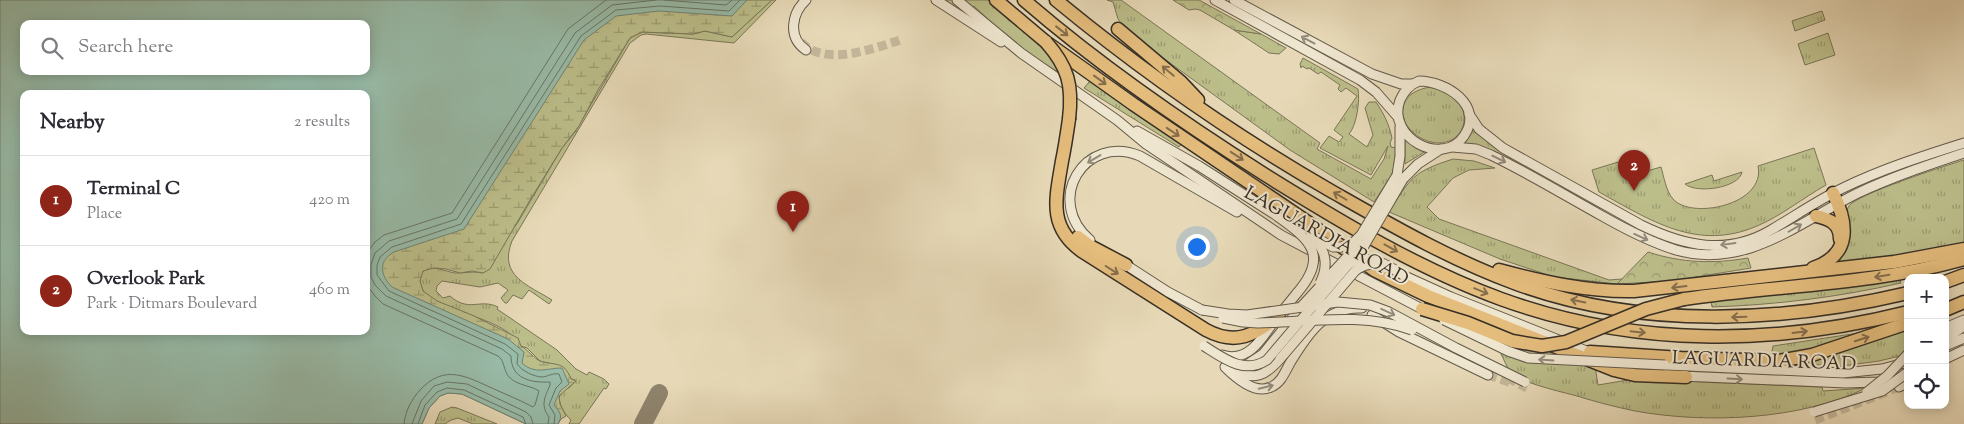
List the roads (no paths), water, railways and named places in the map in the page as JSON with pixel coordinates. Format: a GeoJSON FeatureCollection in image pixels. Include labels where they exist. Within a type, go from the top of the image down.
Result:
{"type":"FeatureCollection","features":[{"type":"Feature","properties":{"kind":"highway"},"geometry":{"type":"LineString","coordinates":[[996,0],[1046,42],[1133,104],[1309,222],[1364,263],[1395,282],[1614,370],[1635,375],[1686,377]]}},
{"type":"Feature","properties":{"kind":"highway"},"geometry":{"type":"LineString","coordinates":[[1024,0],[1142,91],[1270,178],[1317,207],[1409,258],[1459,282],[1501,299],[1541,312],[1607,328],[1696,337],[1795,333],[1844,326],[1904,313]]}},
{"type":"Feature","properties":{"kind":"highway"},"geometry":{"type":"LineString","coordinates":[[1056,0],[1148,71],[1215,118],[1324,187],[1444,254],[1536,291],[1598,305],[1665,314],[1728,317],[1773,315],[1840,307],[1904,294]]}},
{"type":"Feature","properties":{"kind":"highway"},"geometry":{"type":"LineString","coordinates":[[1118,29],[1181,82],[1215,118]]}},
{"type":"Feature","properties":{"kind":"highway"},"geometry":{"type":"LineString","coordinates":[[1046,42],[1062,62],[1070,85],[1071,102],[1056,202],[1057,216],[1065,235],[1079,250],[1218,336],[1232,338],[1248,336],[1261,330],[1278,316]]}},
{"type":"Feature","properties":{"kind":"highway"},"geometry":{"type":"LineString","coordinates":[[1063,160],[1060,206],[1069,227],[1085,243],[1126,265]]}},
{"type":"Feature","properties":{"kind":"highway"},"geometry":{"type":"LineString","coordinates":[[1762,277],[1818,267],[1829,260],[1843,239],[1845,228],[1836,198]]}},
{"type":"Feature","properties":{"kind":"highway"},"geometry":{"type":"LineString","coordinates":[[1816,216],[1832,221],[1836,226],[1840,236],[1838,248]]}},
{"type":"Feature","properties":{"kind":"highway"},"geometry":{"type":"LineString","coordinates":[[1444,254],[1521,276],[1568,286],[1609,291],[1652,290],[1909,260],[1964,249]]}},
{"type":"Feature","properties":{"kind":"highway"},"geometry":{"type":"LineString","coordinates":[[1422,309],[1468,323],[1512,341],[1542,346],[1566,342],[1646,309],[1684,298],[1847,281],[1925,268],[1964,259]]}},
{"type":"Feature","properties":{"kind":"highway"},"geometry":{"type":"LineString","coordinates":[[1949,281],[1964,275]]}},
{"type":"Feature","properties":{"kind":"highway"},"geometry":{"type":"LineString","coordinates":[[1949,301],[1964,296]]}},
{"type":"Feature","properties":{"kind":"highway"},"geometry":{"type":"LineString","coordinates":[[1949,308],[1964,302]]}},
{"type":"Feature","properties":{"kind":"highway"},"geometry":{"type":"LineString","coordinates":[[1590,352],[1778,361],[1812,355],[1904,324]]}},
{"type":"Feature","properties":{"kind":"street"},"geometry":{"type":"LineString","coordinates":[[806,0],[797,12],[794,26],[796,39],[806,50]]}},
{"type":"Feature","properties":{"kind":"street"},"geometry":{"type":"LineString","coordinates":[[936,0],[992,37],[1021,53]]}},
{"type":"Feature","properties":{"kind":"street"},"geometry":{"type":"LineString","coordinates":[[957,0],[1021,53]]}},
{"type":"Feature","properties":{"kind":"street"},"geometry":{"type":"LineString","coordinates":[[1215,0],[1360,80],[1384,100],[1397,116],[1400,127],[1400,177],[1364,246],[1269,358],[1262,364],[1248,366],[1233,364],[1204,346],[1230,357],[1241,356],[1251,349],[1310,277],[1314,261],[1312,248],[1305,236],[1277,216]]}},
{"type":"Feature","properties":{"kind":"street"},"geometry":{"type":"LineString","coordinates":[[1234,0],[1365,70],[1393,82],[1406,85],[1426,81],[1447,88],[1461,98],[1479,129],[1504,148],[1641,225],[1685,243],[1702,246],[1720,245],[1755,237],[1901,164],[1964,142]]}},
{"type":"Feature","properties":{"kind":"street","name":"LAGUARDIA ROAD"},"geometry":{"type":"LineString","coordinates":[[1021,53],[1117,120],[1146,144],[1281,235],[1466,332],[1515,354],[1528,358],[1665,366],[1843,373],[1875,370],[1904,363]]}},
{"type":"Feature","properties":{"kind":"street"},"geometry":{"type":"LineString","coordinates":[[1397,116],[1402,94],[1412,84]]}},
{"type":"Feature","properties":{"kind":"street"},"geometry":{"type":"LineString","coordinates":[[1452,147],[1459,142],[1467,130],[1469,114]]}},
{"type":"Feature","properties":{"kind":"street"},"geometry":{"type":"LineString","coordinates":[[1117,120],[1311,236],[1333,247],[1341,247],[1353,243],[1400,177],[1441,149]]}},
{"type":"Feature","properties":{"kind":"street"},"geometry":{"type":"LineString","coordinates":[[1400,127],[1419,143],[1434,149],[1452,147],[1476,149],[1491,155],[1639,236],[1677,250],[1717,254],[1746,250],[1773,240],[1816,216],[1836,198],[1916,168],[1964,153]]}},
{"type":"Feature","properties":{"kind":"street"},"geometry":{"type":"LineString","coordinates":[[1281,235],[1140,156],[1128,152],[1106,152],[1092,158],[1076,176],[1070,194],[1071,214],[1082,233],[1168,292],[1202,310],[1243,322],[1361,320],[1384,322],[1412,330]]}},
{"type":"Feature","properties":{"kind":"street"},"geometry":{"type":"LineString","coordinates":[[1225,367],[1238,368],[1256,360],[1376,225]]}},
{"type":"Feature","properties":{"kind":"street"},"geometry":{"type":"LineString","coordinates":[[1302,307],[1320,282],[1325,268],[1323,250],[1311,236]]}},
{"type":"Feature","properties":{"kind":"street"},"geometry":{"type":"LineString","coordinates":[[1349,264],[1365,259],[1377,260],[1403,274]]}},
{"type":"Feature","properties":{"kind":"street"},"geometry":{"type":"LineString","coordinates":[[1225,367],[1240,374],[1251,376],[1262,374],[1271,369],[1358,268],[1369,264],[1376,264],[1403,274]]}},
{"type":"Feature","properties":{"kind":"street","name":"LAGUARDIA ROAD"},"geometry":{"type":"LineString","coordinates":[[1403,274],[1462,302],[1642,371],[1686,377],[1846,383],[1878,382],[1904,375]]}},
{"type":"Feature","properties":{"kind":"street"},"geometry":{"type":"LineString","coordinates":[[1202,310],[1228,314],[1247,314],[1338,302],[1370,305],[1389,312],[1525,382]]}},
{"type":"Feature","properties":{"kind":"street"},"geometry":{"type":"LineString","coordinates":[[1225,367],[1232,374],[1255,389],[1272,387],[1280,380],[1302,344],[1324,318],[1334,312],[1349,308],[1362,308]]}},
{"type":"Feature","properties":{"kind":"street"},"geometry":{"type":"LineString","coordinates":[[1372,316],[1399,332],[1488,375]]}},
{"type":"Feature","properties":{"kind":"street"},"geometry":{"type":"LineString","coordinates":[[1949,326],[1964,320]]}},
{"type":"Feature","properties":{"kind":"street"},"geometry":{"type":"LineString","coordinates":[[1949,336],[1964,326]]}},
{"type":"Feature","properties":{"kind":"street"},"geometry":{"type":"LineString","coordinates":[[1949,344],[1964,338]]}},
{"type":"Feature","properties":{"kind":"street"},"geometry":{"type":"LineString","coordinates":[[1949,357],[1964,350]]}},
{"type":"Feature","properties":{"kind":"street"},"geometry":{"type":"LineString","coordinates":[[1867,392],[1887,376],[1904,358]]}},
{"type":"Feature","properties":{"kind":"street"},"geometry":{"type":"LineString","coordinates":[[1256,360],[1271,369]]}},
{"type":"Feature","properties":{"kind":"street"},"geometry":{"type":"LineString","coordinates":[[1814,412],[1882,391],[1904,377]]}},
{"type":"Feature","properties":{"kind":"water"},"geometry":{"type":"Polygon","coordinates":[[[0,0],[747,0],[732,16],[659,11],[616,16],[584,40],[464,229],[394,252],[385,260],[382,268],[383,273],[392,287],[508,339],[524,352],[522,363],[527,367],[536,370],[562,368],[569,384],[560,391],[554,405],[560,414],[558,424],[526,424],[462,394],[448,393],[440,396],[429,408],[422,424],[0,424],[0,0]]]}},
{"type":"Feature","properties":{"kind":"tunnel"},"geometry":{"type":"LineString","coordinates":[[801,42],[822,54],[835,55],[863,51],[900,40]]}},
{"type":"Feature","properties":{"kind":"tunnel"},"geometry":{"type":"LineString","coordinates":[[1488,375],[1512,383]]}},
{"type":"Feature","properties":{"kind":"tunnel"},"geometry":{"type":"LineString","coordinates":[[1508,378],[1527,388]]}},
{"type":"Feature","properties":{"kind":"tunnel"},"geometry":{"type":"LineString","coordinates":[[1815,420],[1899,387]]}},
{"type":"Feature","properties":{"kind":"place","name":"Overlook Park"},"geometry":{"type":"Point","coordinates":[1634,191]}},
{"type":"Feature","properties":{"kind":"place","name":"Terminal C"},"geometry":{"type":"Point","coordinates":[793,232]}}]}
